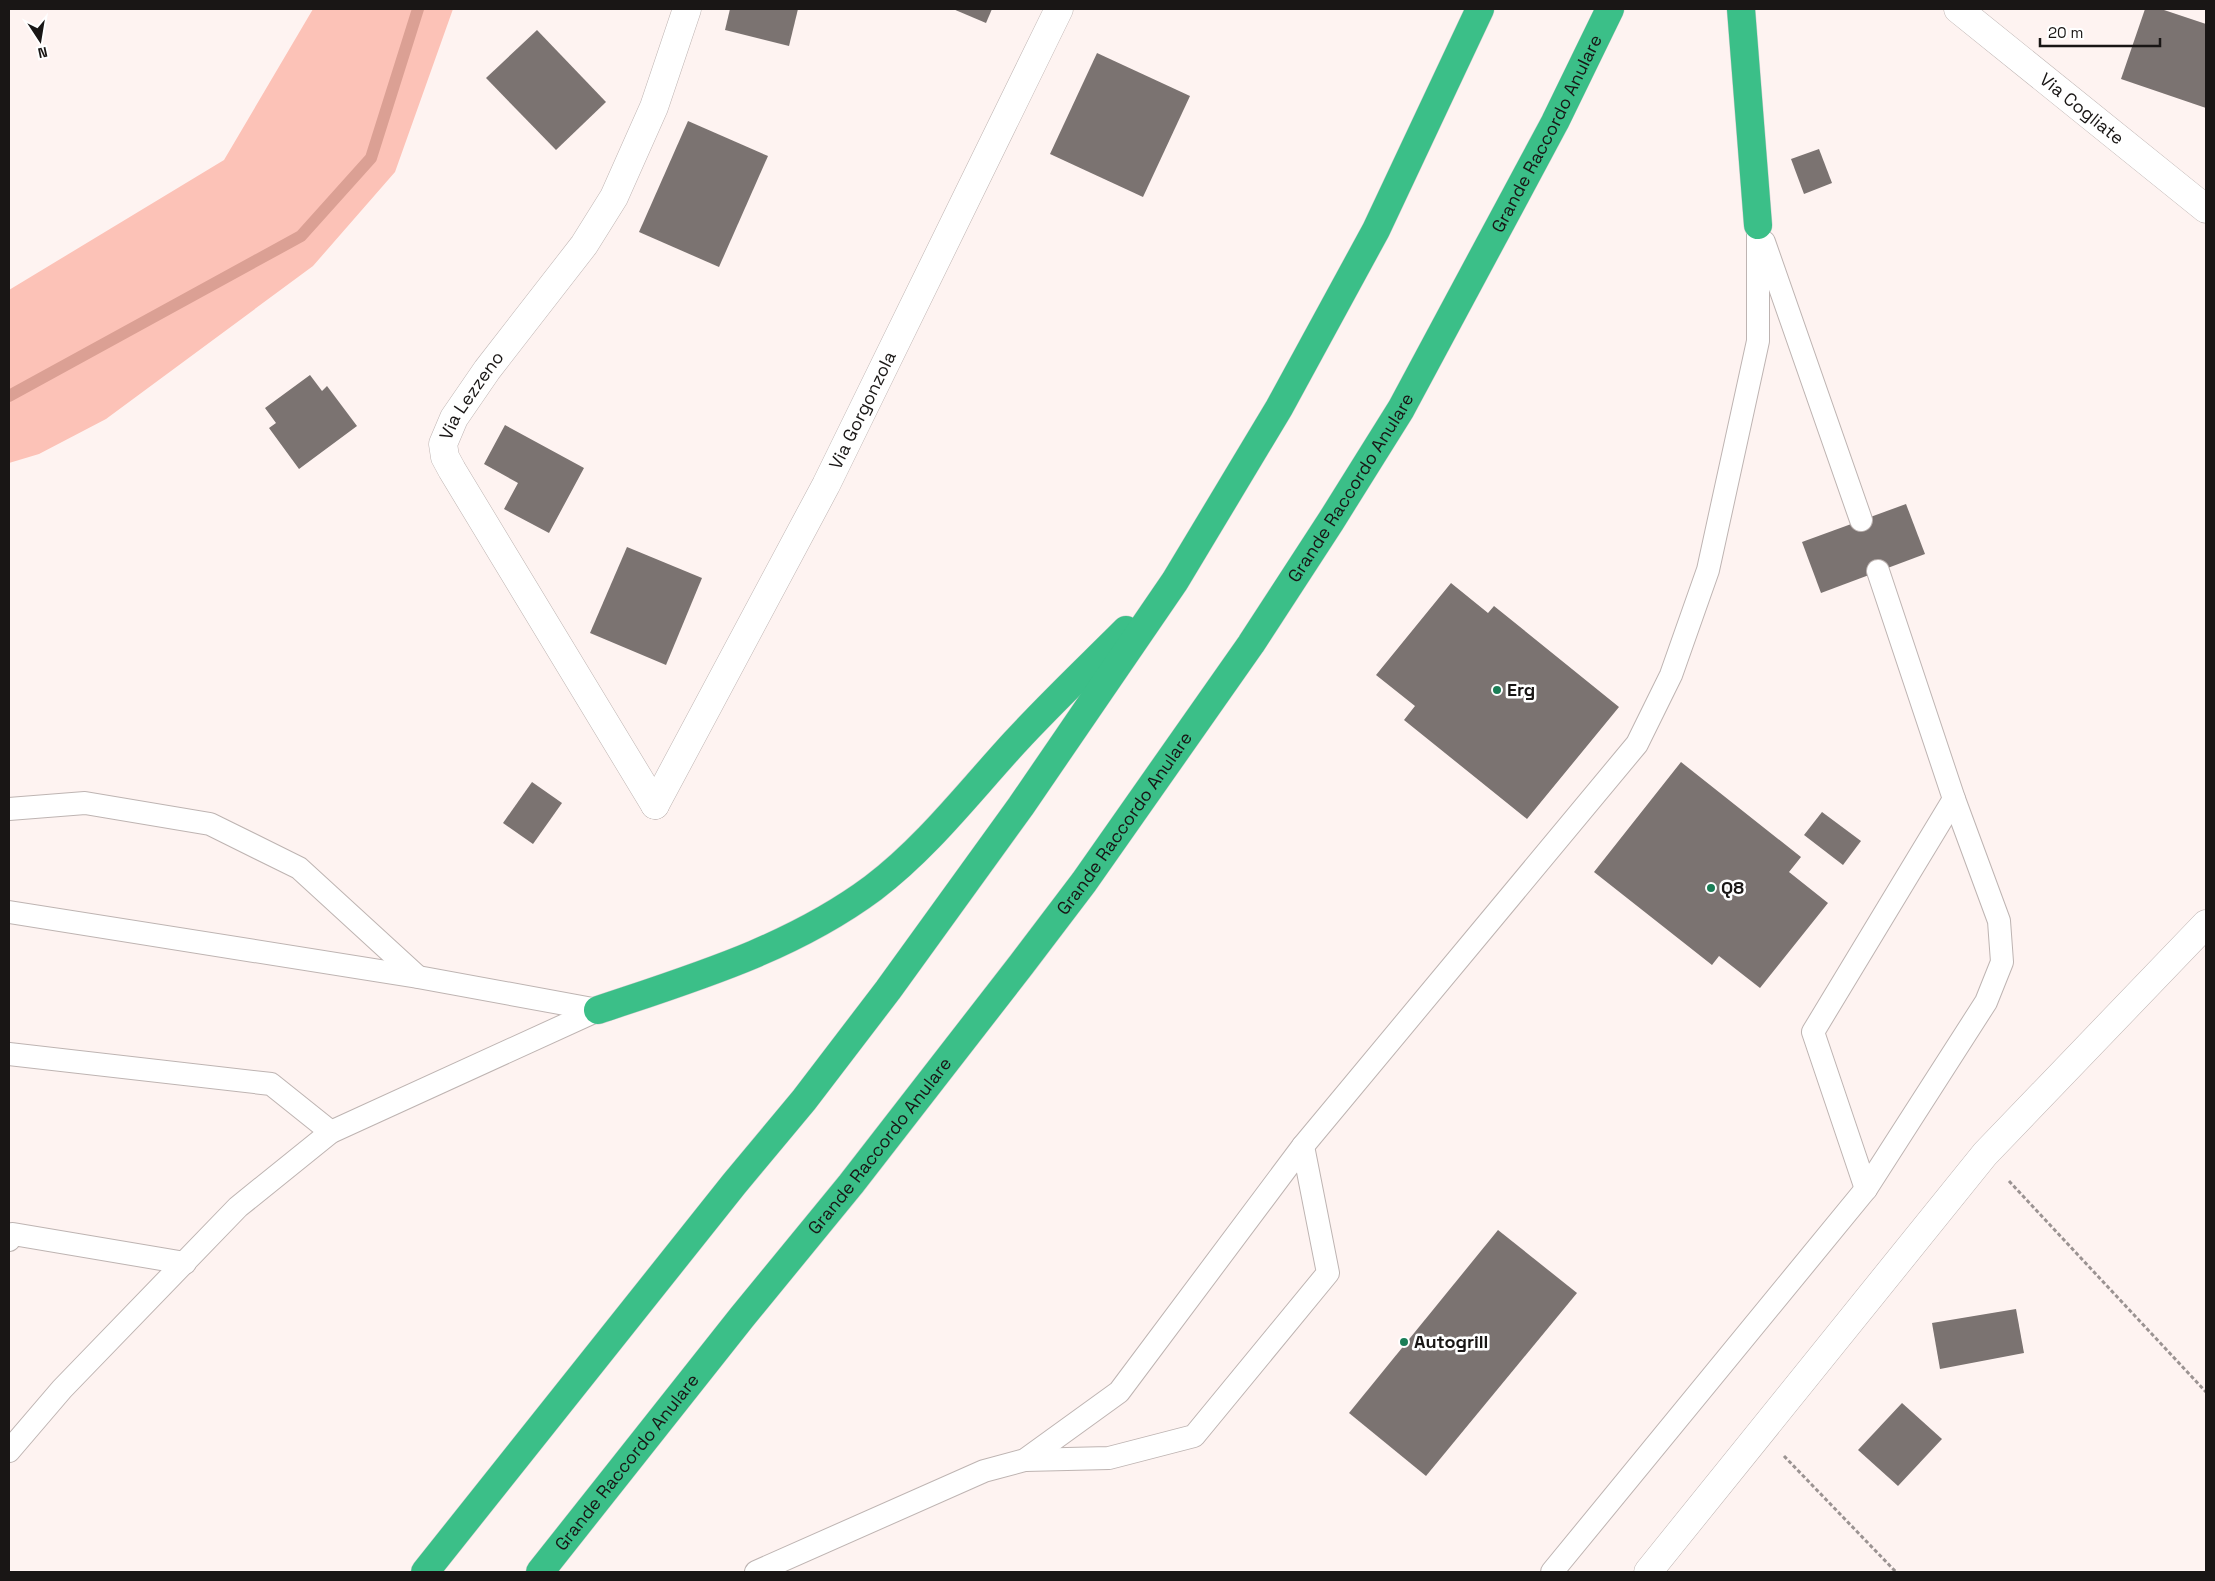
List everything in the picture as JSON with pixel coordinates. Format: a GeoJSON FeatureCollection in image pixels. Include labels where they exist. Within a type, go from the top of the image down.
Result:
{"type":"FeatureCollection","features":[{"type":"Feature","properties":{"kind":"highway"},"geometry":{"type":"LineString","coordinates":[[425,1572],[734,1184],[804,1100],[888,990],[1020,806],[1175,580],[1278,408],[1376,230],[1480,9]]}},
{"type":"Feature","properties":{"kind":"highway","name":"Grande Raccordo Anulare"},"geometry":{"type":"LineString","coordinates":[[540,1572],[742,1317],[851,1184],[1009,980],[1084,882],[1251,644],[1401,409],[1546,138],[1610,9]]}},
{"type":"Feature","properties":{"kind":"highway"},"geometry":{"type":"LineString","coordinates":[[1742,9],[1758,225]]}},
{"type":"Feature","properties":{"kind":"highway"},"geometry":{"type":"LineString","coordinates":[[598,1010],[735,964],[806,930],[873,888],[943,824],[1015,742],[1175,580]]}},
{"type":"Feature","properties":{"kind":"street","name":"Via Lezzeno"},"geometry":{"type":"LineString","coordinates":[[655,805],[452,470],[445,457],[443,444],[461,407],[487,370],[584,245],[614,197],[654,107],[687,9]]}},
{"type":"Feature","properties":{"kind":"street","name":"Via Gorgonzola"},"geometry":{"type":"LineString","coordinates":[[655,805],[826,485],[1059,9]]}},
{"type":"Feature","properties":{"kind":"street","name":"Via Cogliate"},"geometry":{"type":"LineString","coordinates":[[1958,9],[2206,209]]}},
{"type":"Feature","properties":{"kind":"street"},"geometry":{"type":"LineString","coordinates":[[1648,1572],[1985,1154],[2206,924]]}},
{"type":"Feature","properties":{"kind":"lane"},"geometry":{"type":"LineString","coordinates":[[1758,225],[1861,520]]}},
{"type":"Feature","properties":{"kind":"lane"},"geometry":{"type":"LineString","coordinates":[[1025,1460],[1119,1392],[1303,1146],[1637,744],[1671,675],[1708,570],[1758,341],[1758,225]]}},
{"type":"Feature","properties":{"kind":"lane"},"geometry":{"type":"LineString","coordinates":[[1552,1572],[1866,1189],[1986,1002],[2002,962],[1999,921],[1954,799],[1878,571]]}},
{"type":"Feature","properties":{"kind":"lane"},"geometry":{"type":"LineString","coordinates":[[1866,1189],[1813,1032],[1954,799]]}},
{"type":"Feature","properties":{"kind":"lane"},"geometry":{"type":"LineString","coordinates":[[9,809],[85,803],[210,824],[299,868],[418,977]]}},
{"type":"Feature","properties":{"kind":"lane"},"geometry":{"type":"LineString","coordinates":[[9,912],[418,977],[598,1010]]}},
{"type":"Feature","properties":{"kind":"lane"},"geometry":{"type":"LineString","coordinates":[[9,1452],[62,1389],[238,1208],[331,1132],[598,1010]]}},
{"type":"Feature","properties":{"kind":"lane"},"geometry":{"type":"LineString","coordinates":[[9,1054],[271,1084],[331,1132]]}},
{"type":"Feature","properties":{"kind":"lane"},"geometry":{"type":"LineString","coordinates":[[756,1572],[984,1470],[1025,1460],[1109,1458],[1194,1436],[1328,1273],[1303,1146]]}},
{"type":"Feature","properties":{"kind":"lane"},"geometry":{"type":"LineString","coordinates":[[9,1240],[14,1234],[185,1263]]}},
{"type":"Feature","properties":{"kind":"path"},"geometry":{"type":"LineString","coordinates":[[1985,1154],[2206,1392]]}},
{"type":"Feature","properties":{"kind":"path"},"geometry":{"type":"LineString","coordinates":[[1761,1432],[1896,1572]]}},
{"type":"Feature","properties":{"kind":"shaded area"},"geometry":{"type":"Polygon","coordinates":[[[313,9],[453,9],[395,172],[313,266],[106,419],[39,454],[9,463],[9,290],[224,160],[313,9]]]}},
{"type":"Feature","properties":{"kind":"building"},"geometry":{"type":"Polygon","coordinates":[[[730,9],[798,9],[789,46],[725,30],[730,9]]]}},
{"type":"Feature","properties":{"kind":"building"},"geometry":{"type":"Polygon","coordinates":[[[953,9],[992,9],[986,23],[953,9]]]}},
{"type":"Feature","properties":{"kind":"building"},"geometry":{"type":"Polygon","coordinates":[[[2145,9],[2161,9],[2206,24],[2206,108],[2121,79],[2145,9]]]}},
{"type":"Feature","properties":{"kind":"building"},"geometry":{"type":"Polygon","coordinates":[[[537,30],[606,102],[556,150],[486,78],[537,30]]]}},
{"type":"Feature","properties":{"kind":"building"},"geometry":{"type":"Polygon","coordinates":[[[1097,53],[1190,96],[1143,197],[1050,154],[1097,53]]]}},
{"type":"Feature","properties":{"kind":"building"},"geometry":{"type":"Polygon","coordinates":[[[688,121],[768,156],[719,267],[639,232],[688,121]]]}},
{"type":"Feature","properties":{"kind":"building"},"geometry":{"type":"Polygon","coordinates":[[[1819,149],[1832,183],[1804,194],[1791,159],[1819,149]]]}},
{"type":"Feature","properties":{"kind":"building"},"geometry":{"type":"Polygon","coordinates":[[[310,375],[322,391],[327,386],[357,426],[299,469],[269,428],[276,423],[265,408],[310,375]]]}},
{"type":"Feature","properties":{"kind":"building"},"geometry":{"type":"Polygon","coordinates":[[[505,425],[584,468],[549,533],[504,509],[518,483],[484,464],[505,425]]]}},
{"type":"Feature","properties":{"kind":"building"},"geometry":{"type":"Polygon","coordinates":[[[1906,504],[1925,554],[1821,593],[1802,542],[1906,504]]]}},
{"type":"Feature","properties":{"kind":"building"},"geometry":{"type":"Polygon","coordinates":[[[627,547],[702,578],[666,665],[590,633],[627,547]]]}},
{"type":"Feature","properties":{"kind":"building","name":"Erg"},"geometry":{"type":"Polygon","coordinates":[[[1451,583],[1488,613],[1494,606],[1619,707],[1527,819],[1404,720],[1415,706],[1376,675],[1451,583]]]}},
{"type":"Feature","properties":{"kind":"building","name":"Q8"},"geometry":{"type":"Polygon","coordinates":[[[1681,762],[1801,857],[1789,872],[1828,903],[1760,988],[1719,956],[1712,965],[1594,872],[1681,762]]]}},
{"type":"Feature","properties":{"kind":"building"},"geometry":{"type":"Polygon","coordinates":[[[532,782],[562,803],[533,844],[503,823],[532,782]]]}},
{"type":"Feature","properties":{"kind":"building"},"geometry":{"type":"Polygon","coordinates":[[[1822,812],[1861,841],[1843,865],[1804,835],[1822,812]]]}},
{"type":"Feature","properties":{"kind":"building"},"geometry":{"type":"Polygon","coordinates":[[[1498,1230],[1577,1293],[1426,1476],[1349,1413],[1498,1230]]]}},
{"type":"Feature","properties":{"kind":"building"},"geometry":{"type":"Polygon","coordinates":[[[2016,1309],[2024,1353],[1940,1369],[1932,1323],[2016,1309]]]}},
{"type":"Feature","properties":{"kind":"building"},"geometry":{"type":"Polygon","coordinates":[[[1902,1403],[1942,1439],[1898,1486],[1858,1450],[1902,1403]]]}},
{"type":"Feature","properties":{"kind":"waterway"},"geometry":{"type":"LineString","coordinates":[[9,396],[301,236],[371,158],[418,9]]}},
{"type":"Feature","properties":{"kind":"place","name":"Erg"},"geometry":{"type":"Point","coordinates":[1497,690]}},
{"type":"Feature","properties":{"kind":"place","name":"Q8"},"geometry":{"type":"Point","coordinates":[1711,888]}},
{"type":"Feature","properties":{"kind":"place","name":"Autogrill"},"geometry":{"type":"Point","coordinates":[1404,1342]}}]}
